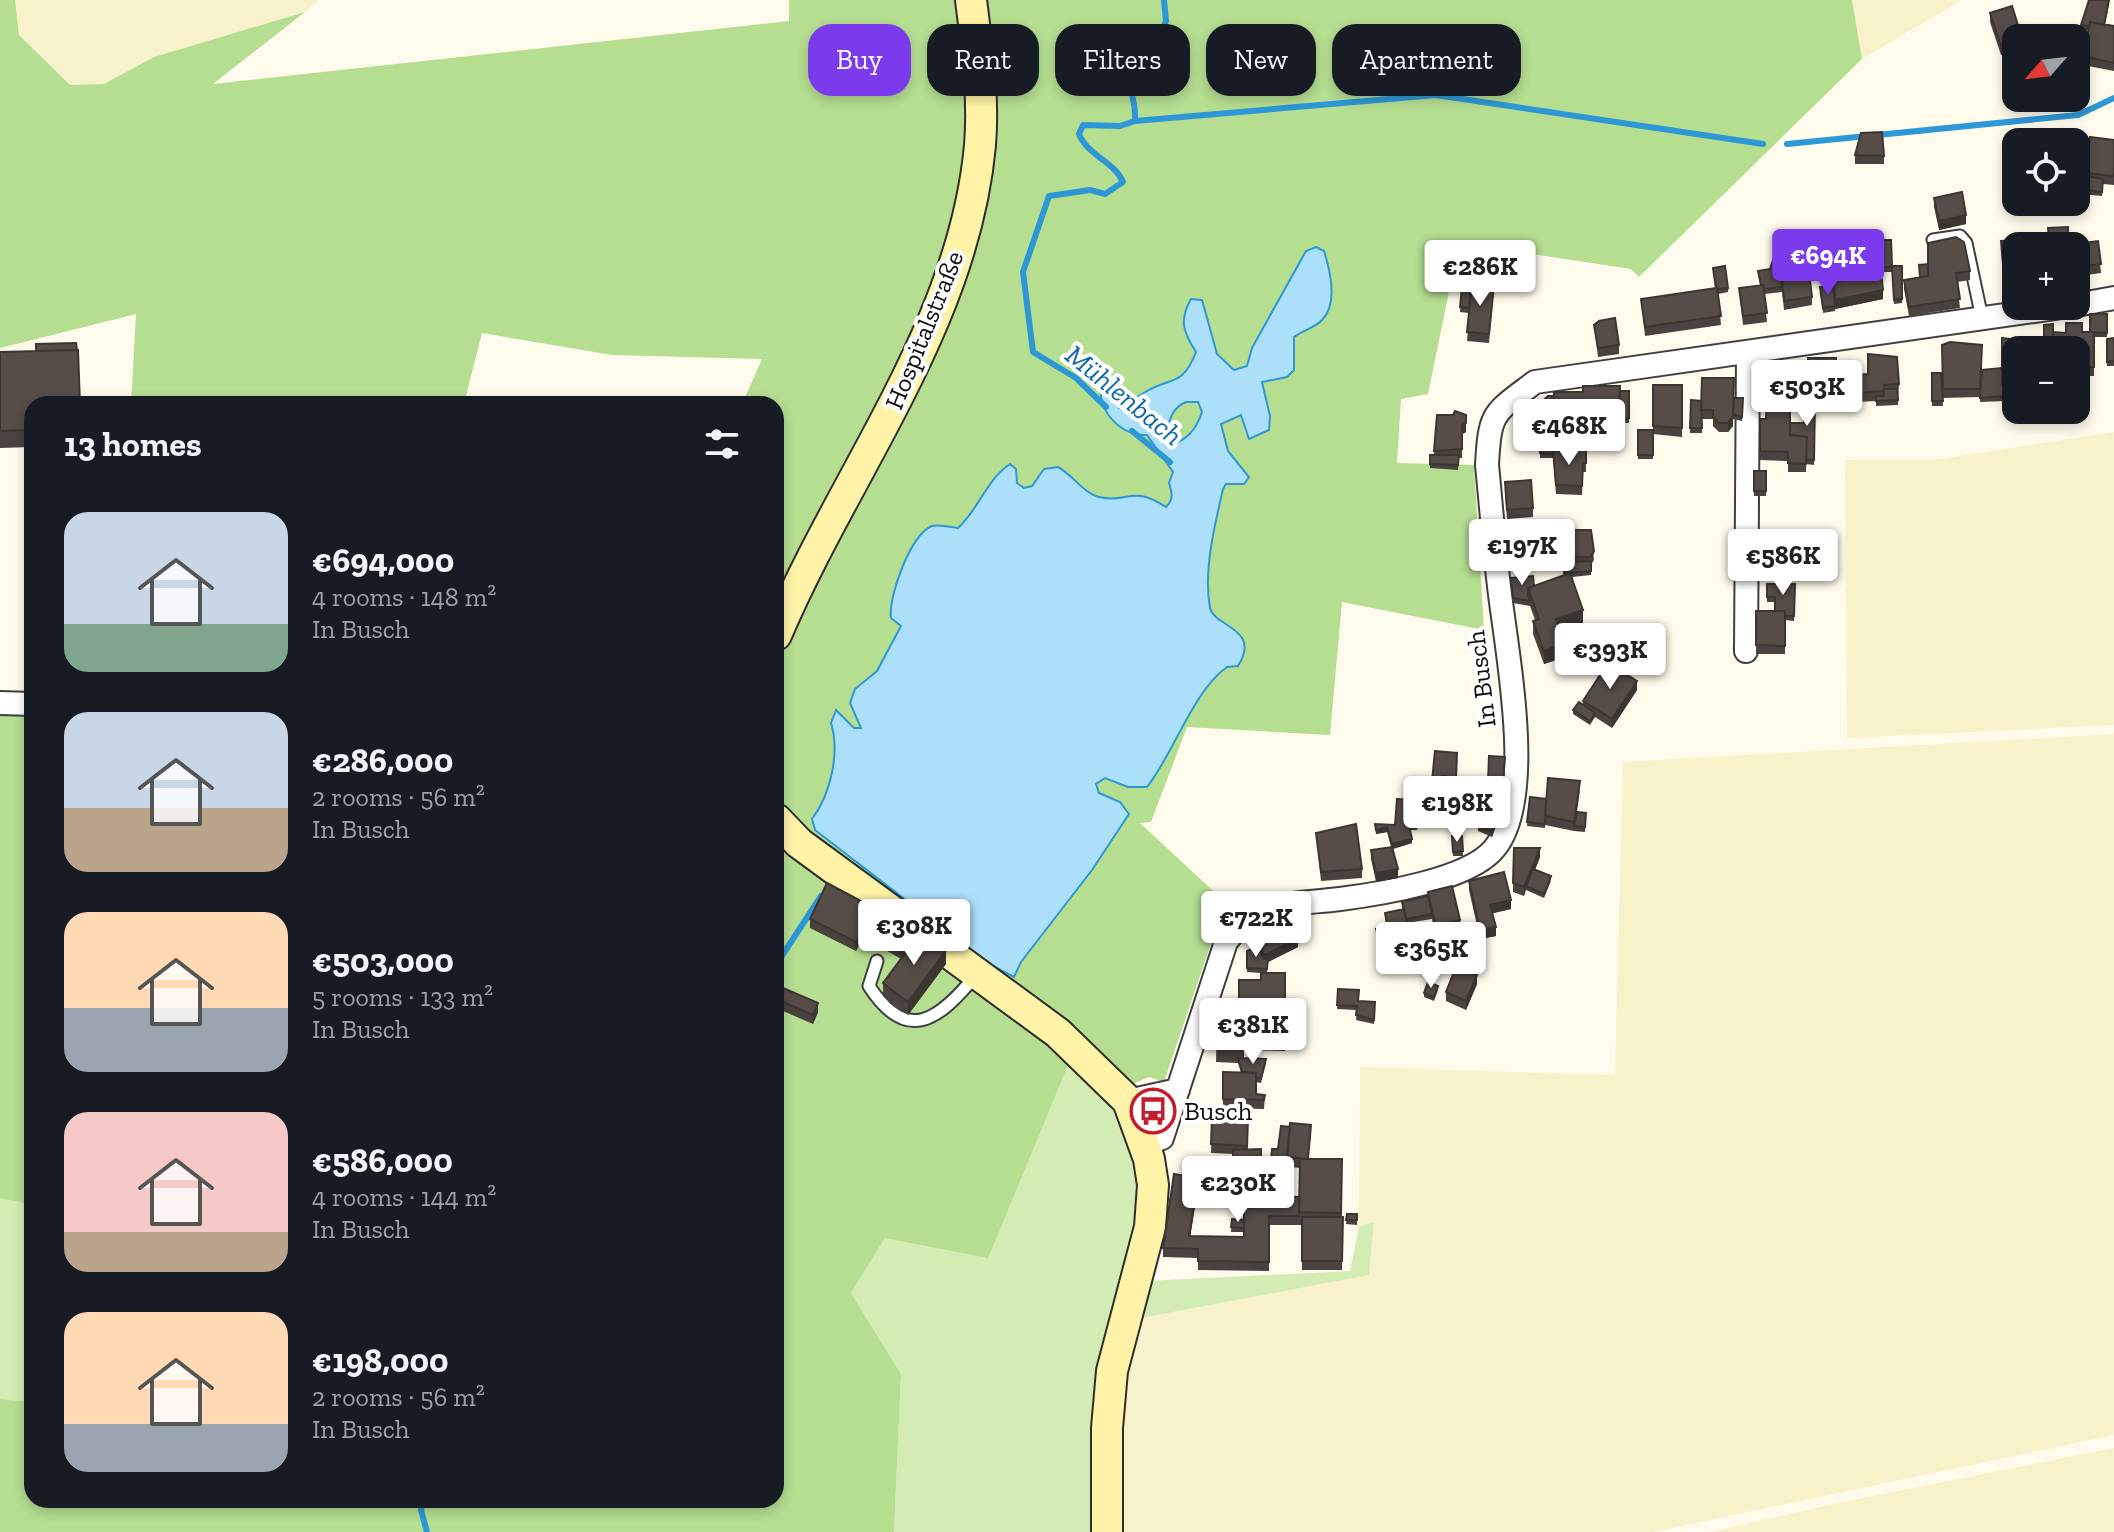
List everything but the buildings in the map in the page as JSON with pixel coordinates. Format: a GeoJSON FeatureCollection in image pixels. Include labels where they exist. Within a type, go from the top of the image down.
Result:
{"type":"FeatureCollection","features":[{"type":"Feature","properties":{"kind":"street","name":"Hospitalstraße"},"geometry":{"type":"LineString","coordinates":[[784,616],[891,415],[952,267],[980,146],[980,86],[971,0]]}},
{"type":"Feature","properties":{"kind":"street"},"geometry":{"type":"LineString","coordinates":[[2090,302],[2114,298]]}},
{"type":"Feature","properties":{"kind":"street","name":"In Busch"},"geometry":{"type":"LineString","coordinates":[[1144,1145],[1162,1138],[1226,942],[1240,922],[1273,907],[1380,894],[1457,871],[1493,850],[1505,832],[1514,790],[1516,732],[1487,465],[1491,418],[1535,382],[2002,315]]}},
{"type":"Feature","properties":{"kind":"street"},"geometry":{"type":"LineString","coordinates":[[1746,651],[1748,353]]}},
{"type":"Feature","properties":{"kind":"street"},"geometry":{"type":"LineString","coordinates":[[0,703],[24,704]]}},
{"type":"Feature","properties":{"kind":"street"},"geometry":{"type":"LineString","coordinates":[[784,827],[799,843],[1058,1033],[1128,1101],[1144,1145],[1153,1185],[1150,1227],[1112,1371],[1107,1428],[1107,1532]]}},
{"type":"Feature","properties":{"kind":"street"},"geometry":{"type":"LineString","coordinates":[[1128,1101],[1178,1090]]}},
{"type":"Feature","properties":{"kind":"lane"},"geometry":{"type":"LineString","coordinates":[[1933,240],[1960,236],[1966,243],[1982,318]]}},
{"type":"Feature","properties":{"kind":"lane"},"geometry":{"type":"LineString","coordinates":[[877,961],[869,986],[891,1016],[904,1022],[934,1016],[978,972]]}},
{"type":"Feature","properties":{"kind":"shaded area"},"geometry":{"type":"Polygon","coordinates":[[[15,0],[319,0],[305,12],[154,57],[104,84],[70,85],[19,35],[15,0]]]}},
{"type":"Feature","properties":{"kind":"shaded area"},"geometry":{"type":"Polygon","coordinates":[[[1852,0],[1962,0],[1862,59],[1852,0]]]}},
{"type":"Feature","properties":{"kind":"shaded area"},"geometry":{"type":"Polygon","coordinates":[[[2114,432],[2114,725],[1847,738],[1845,460],[1934,460],[2114,432]]]}},
{"type":"Feature","properties":{"kind":"shaded area"},"geometry":{"type":"Polygon","coordinates":[[[2114,734],[2114,1435],[1653,1532],[1121,1532],[1124,1378],[1136,1319],[1369,1275],[1374,1223],[1359,1227],[1360,1067],[1615,1075],[1623,762],[2114,734]]]}},
{"type":"Feature","properties":{"kind":"shaded area"},"geometry":{"type":"Polygon","coordinates":[[[2114,1448],[2114,1532],[1709,1532],[1848,1501],[2114,1448]]]}},
{"type":"Feature","properties":{"kind":"green space"},"geometry":{"type":"Polygon","coordinates":[[[0,0],[15,0],[19,35],[70,85],[104,84],[154,57],[305,12],[213,84],[789,21],[789,0],[1852,0],[1862,59],[1639,277],[1631,269],[1459,243],[1428,394],[1401,399],[1397,463],[1474,465],[1484,630],[1342,602],[1330,735],[1187,727],[1151,822],[1140,823],[1225,902],[1164,1082],[1149,1077],[1128,1086],[1073,1053],[988,1258],[885,1238],[851,1293],[901,1374],[894,1532],[0,1532],[0,1399],[24,1401],[24,1508],[784,1508],[784,396],[746,396],[762,359],[612,355],[482,333],[466,396],[131,396],[136,314],[0,348],[0,0]]]}},
{"type":"Feature","properties":{"kind":"green space"},"geometry":{"type":"Polygon","coordinates":[[[0,714],[24,715],[24,1203],[0,1198],[0,714]]]}},
{"type":"Feature","properties":{"kind":"green space"},"geometry":{"type":"Polygon","coordinates":[[[1073,1053],[1107,1089],[1131,1135],[1140,1195],[1122,1282],[1102,1532],[894,1532],[901,1374],[851,1293],[885,1238],[1073,1053]]]}},
{"type":"Feature","properties":{"kind":"green space"},"geometry":{"type":"Polygon","coordinates":[[[0,1198],[24,1203],[24,1401],[0,1399],[0,1198]]]}},
{"type":"Feature","properties":{"kind":"green space"},"geometry":{"type":"Polygon","coordinates":[[[1374,1222],[1369,1275],[1136,1319],[1147,1281],[1350,1271],[1359,1227],[1374,1222]]]}},
{"type":"Feature","properties":{"kind":"water"},"geometry":{"type":"Polygon","coordinates":[[[1316,247],[1324,251],[1331,287],[1327,313],[1319,322],[1294,337],[1294,370],[1287,377],[1262,382],[1270,416],[1269,430],[1249,439],[1241,415],[1221,424],[1228,451],[1249,477],[1244,484],[1226,484],[1223,489],[1211,548],[1208,594],[1213,614],[1241,636],[1244,653],[1238,666],[1227,667],[1204,691],[1147,787],[1128,787],[1105,778],[1096,784],[1099,793],[1120,802],[1129,814],[1092,870],[1021,962],[1014,977],[989,964],[815,830],[812,819],[824,798],[832,772],[834,734],[831,723],[836,710],[854,728],[861,728],[850,703],[855,689],[877,671],[901,626],[891,618],[893,596],[902,567],[916,540],[932,526],[958,528],[995,478],[1010,464],[1016,469],[1017,483],[1024,488],[1032,486],[1044,469],[1058,467],[1093,495],[1145,497],[1166,507],[1171,499],[1169,483],[1173,472],[1147,435],[1129,432],[1113,421],[1103,404],[1101,386],[1107,385],[1119,408],[1181,376],[1196,352],[1184,326],[1191,299],[1202,300],[1217,354],[1234,370],[1247,366],[1252,348],[1306,251],[1316,247]],[[1186,402],[1173,413],[1163,440],[1167,446],[1185,438],[1197,425],[1202,412],[1198,402],[1186,402]]]}},
{"type":"Feature","properties":{"kind":"waterway","name":"Mühlenbach"},"geometry":{"type":"LineString","coordinates":[[1106,407],[1076,378],[1033,352],[1023,272],[1049,196],[1090,190],[1105,194],[1123,182],[1079,134],[1083,125],[1120,126],[1135,121],[1133,97],[1118,56],[1115,34],[1120,28],[1162,31],[1166,21],[1164,0]]}},
{"type":"Feature","properties":{"kind":"waterway"},"geometry":{"type":"LineString","coordinates":[[1135,121],[1436,95],[1763,144]]}},
{"type":"Feature","properties":{"kind":"waterway"},"geometry":{"type":"LineString","coordinates":[[1787,144],[2078,115],[2114,98]]}},
{"type":"Feature","properties":{"kind":"waterway","name":"Mühlenbach"},"geometry":{"type":"LineString","coordinates":[[1132,431],[1170,462]]}},
{"type":"Feature","properties":{"kind":"waterway","name":"Mühlenbach"},"geometry":{"type":"LineString","coordinates":[[784,953],[821,896]]}},
{"type":"Feature","properties":{"kind":"waterway","name":"Mühlenbach"},"geometry":{"type":"LineString","coordinates":[[421,1508],[427,1532]]}},
{"type":"Feature","properties":{"kind":"place","name":"Busch"},"geometry":{"type":"Point","coordinates":[1153,1111]}}]}
